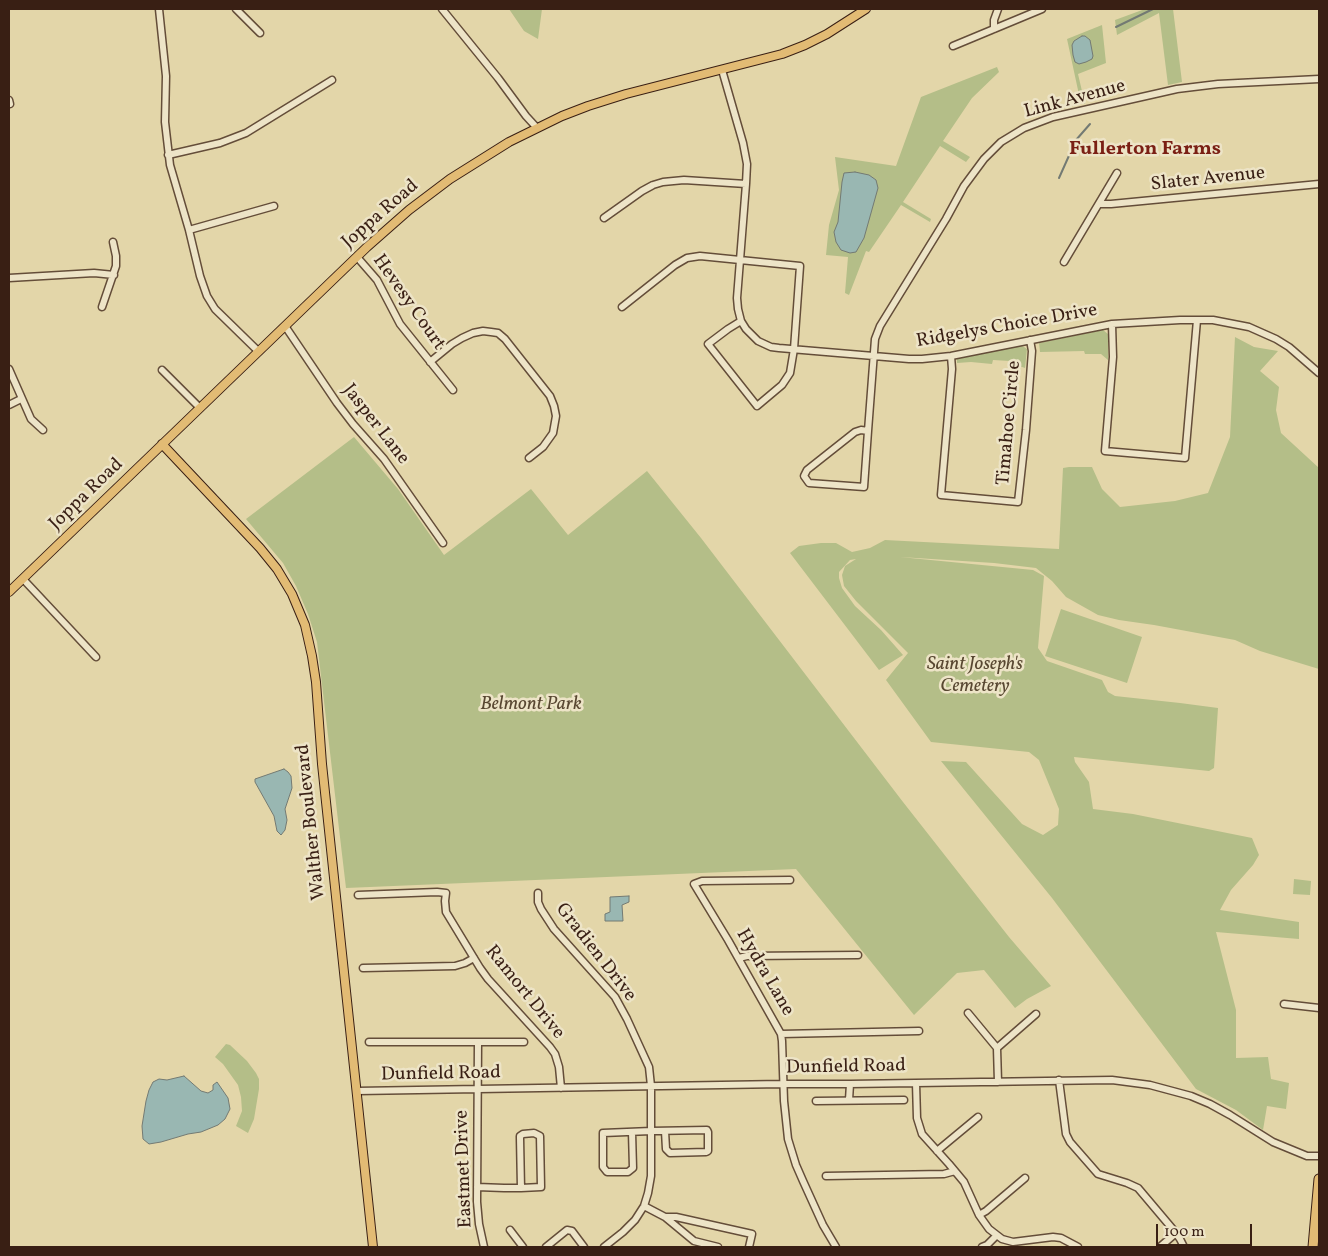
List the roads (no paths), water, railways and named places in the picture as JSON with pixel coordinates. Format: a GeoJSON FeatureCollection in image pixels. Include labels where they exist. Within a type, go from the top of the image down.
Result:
{"type":"FeatureCollection","features":[{"type":"Feature","properties":{"kind":"highway"},"geometry":{"type":"LineString","coordinates":[[1317,1244],[1319,1179]]}},
{"type":"Feature","properties":{"kind":"main road","name":"Joppa Road"},"geometry":{"type":"LineString","coordinates":[[9,592],[357,257],[402,215],[427,195],[486,156],[569,113],[634,92],[773,57],[805,45],[836,29],[866,9]]}},
{"type":"Feature","properties":{"kind":"main road","name":"Walther Boulevard"},"geometry":{"type":"LineString","coordinates":[[162,444],[260,548],[277,569],[292,594],[305,625],[316,682],[322,764],[373,1247]]}},
{"type":"Feature","properties":{"kind":"street"},"geometry":{"type":"LineString","coordinates":[[159,9],[166,76],[165,122],[168,155],[200,276],[211,304],[258,352]]}},
{"type":"Feature","properties":{"kind":"street"},"geometry":{"type":"LineString","coordinates":[[236,9],[260,33]]}},
{"type":"Feature","properties":{"kind":"street"},"geometry":{"type":"LineString","coordinates":[[442,9],[537,128]]}},
{"type":"Feature","properties":{"kind":"street"},"geometry":{"type":"LineString","coordinates":[[994,29],[994,20],[998,9]]}},
{"type":"Feature","properties":{"kind":"street"},"geometry":{"type":"LineString","coordinates":[[953,46],[1042,9]]}},
{"type":"Feature","properties":{"kind":"street"},"geometry":{"type":"LineString","coordinates":[[622,307],[670,268],[687,258],[700,256],[740,260],[800,266],[794,349],[790,373],[776,391],[757,406],[708,344],[741,321],[737,304],[740,260],[746,184],[747,164],[746,154],[722,70]]}},
{"type":"Feature","properties":{"kind":"street","name":"Link Avenue"},"geometry":{"type":"LineString","coordinates":[[868,431],[861,430],[848,438],[807,470],[804,476],[806,480],[811,484],[864,487],[874,356],[880,326],[946,219],[964,186],[991,151],[1018,131],[1053,117],[1190,87],[1319,79]]}},
{"type":"Feature","properties":{"kind":"street"},"geometry":{"type":"LineString","coordinates":[[168,155],[220,143],[246,133],[332,80]]}},
{"type":"Feature","properties":{"kind":"street"},"geometry":{"type":"LineString","coordinates":[[1064,262],[1117,173]]}},
{"type":"Feature","properties":{"kind":"street"},"geometry":{"type":"LineString","coordinates":[[604,218],[642,191],[663,182],[684,180],[746,184]]}},
{"type":"Feature","properties":{"kind":"street","name":"Slater Avenue"},"geometry":{"type":"LineString","coordinates":[[1100,204],[1319,184]]}},
{"type":"Feature","properties":{"kind":"street"},"geometry":{"type":"LineString","coordinates":[[189,230],[274,206]]}},
{"type":"Feature","properties":{"kind":"street"},"geometry":{"type":"LineString","coordinates":[[102,307],[114,275],[116,260],[113,242]]}},
{"type":"Feature","properties":{"kind":"street","name":"Hevesy Court"},"geometry":{"type":"LineString","coordinates":[[357,257],[377,280],[400,324],[453,390]]}},
{"type":"Feature","properties":{"kind":"street"},"geometry":{"type":"LineString","coordinates":[[9,278],[94,273],[114,275]]}},
{"type":"Feature","properties":{"kind":"street"},"geometry":{"type":"LineString","coordinates":[[1112,324],[1113,357],[1105,451],[1186,458],[1197,320]]}},
{"type":"Feature","properties":{"kind":"street","name":"Ridgelys Choice Drive"},"geometry":{"type":"LineString","coordinates":[[741,321],[758,341],[771,346],[922,359],[951,356],[1112,324],[1213,320],[1233,323],[1262,332],[1289,347],[1319,373]]}},
{"type":"Feature","properties":{"kind":"street","name":"Jasper Lane"},"geometry":{"type":"LineString","coordinates":[[285,326],[337,403],[384,459],[443,543]]}},
{"type":"Feature","properties":{"kind":"street"},"geometry":{"type":"LineString","coordinates":[[430,362],[452,344],[473,333],[483,331],[498,333],[505,339],[550,396],[554,406],[556,416],[553,433],[543,447],[529,458]]}},
{"type":"Feature","properties":{"kind":"street","name":"Timahoe Circle"},"geometry":{"type":"LineString","coordinates":[[951,356],[952,369],[941,495],[1018,502],[1032,351],[1030,340]]}},
{"type":"Feature","properties":{"kind":"street"},"geometry":{"type":"LineString","coordinates":[[9,369],[31,418],[43,430]]}},
{"type":"Feature","properties":{"kind":"street"},"geometry":{"type":"LineString","coordinates":[[162,370],[200,408]]}},
{"type":"Feature","properties":{"kind":"street"},"geometry":{"type":"LineString","coordinates":[[9,405],[22,399]]}},
{"type":"Feature","properties":{"kind":"street"},"geometry":{"type":"LineString","coordinates":[[24,579],[96,657]]}},
{"type":"Feature","properties":{"kind":"street","name":"Hydra Lane"},"geometry":{"type":"LineString","coordinates":[[790,880],[702,881],[694,884],[739,958],[781,1034],[782,1084],[788,1139],[796,1165],[822,1224],[836,1247]]}},
{"type":"Feature","properties":{"kind":"street","name":"Ramort Drive"},"geometry":{"type":"LineString","coordinates":[[358,895],[446,893],[444,902],[446,912],[488,979],[555,1054],[559,1067],[561,1088]]}},
{"type":"Feature","properties":{"kind":"street","name":"Gradien Drive"},"geometry":{"type":"LineString","coordinates":[[538,893],[538,902],[541,909],[554,929],[610,990],[618,1002],[649,1067],[651,1086]]}},
{"type":"Feature","properties":{"kind":"street"},"geometry":{"type":"LineString","coordinates":[[739,958],[757,956],[858,955]]}},
{"type":"Feature","properties":{"kind":"street"},"geometry":{"type":"LineString","coordinates":[[363,968],[455,966],[474,958]]}},
{"type":"Feature","properties":{"kind":"street"},"geometry":{"type":"LineString","coordinates":[[1284,1004],[1319,1008]]}},
{"type":"Feature","properties":{"kind":"street"},"geometry":{"type":"LineString","coordinates":[[968,1013],[997,1048],[998,1082]]}},
{"type":"Feature","properties":{"kind":"street"},"geometry":{"type":"LineString","coordinates":[[997,1048],[1036,1014]]}},
{"type":"Feature","properties":{"kind":"street"},"geometry":{"type":"LineString","coordinates":[[781,1034],[919,1031]]}},
{"type":"Feature","properties":{"kind":"street"},"geometry":{"type":"LineString","coordinates":[[369,1042],[524,1042]]}},
{"type":"Feature","properties":{"kind":"street","name":"Eastmet Drive"},"geometry":{"type":"LineString","coordinates":[[478,1042],[477,1187],[478,1216],[484,1247]]}},
{"type":"Feature","properties":{"kind":"street"},"geometry":{"type":"LineString","coordinates":[[1059,1080],[1066,1134],[1070,1142],[1098,1174],[1138,1188],[1176,1233],[1184,1247]]}},
{"type":"Feature","properties":{"kind":"street","name":"Dunfield Road"},"geometry":{"type":"LineString","coordinates":[[357,1091],[1059,1080],[1125,1081],[1150,1085],[1210,1104],[1273,1142],[1307,1156],[1319,1156]]}},
{"type":"Feature","properties":{"kind":"street"},"geometry":{"type":"LineString","coordinates":[[916,1083],[920,1130],[928,1142],[964,1182],[985,1225],[996,1236],[1007,1241],[1061,1238],[1078,1247]]}},
{"type":"Feature","properties":{"kind":"street"},"geometry":{"type":"LineString","coordinates":[[850,1084],[850,1100]]}},
{"type":"Feature","properties":{"kind":"street"},"geometry":{"type":"LineString","coordinates":[[604,1247],[628,1228],[644,1206],[648,1193],[651,1176],[651,1086]]}},
{"type":"Feature","properties":{"kind":"street"},"geometry":{"type":"LineString","coordinates":[[816,1101],[904,1100]]}},
{"type":"Feature","properties":{"kind":"street"},"geometry":{"type":"LineString","coordinates":[[937,1152],[978,1117]]}},
{"type":"Feature","properties":{"kind":"street"},"geometry":{"type":"LineString","coordinates":[[632,1132],[633,1168],[628,1172],[607,1172],[602,1167],[603,1133],[651,1131],[707,1130],[708,1150],[706,1152],[670,1153],[666,1148],[665,1131]]}},
{"type":"Feature","properties":{"kind":"street"},"geometry":{"type":"LineString","coordinates":[[477,1187],[521,1188],[541,1187],[540,1136],[534,1133],[520,1136],[521,1188]]}},
{"type":"Feature","properties":{"kind":"street"},"geometry":{"type":"LineString","coordinates":[[826,1176],[944,1174],[955,1171]]}},
{"type":"Feature","properties":{"kind":"street"},"geometry":{"type":"LineString","coordinates":[[979,1215],[1025,1178]]}},
{"type":"Feature","properties":{"kind":"street"},"geometry":{"type":"LineString","coordinates":[[644,1206],[665,1218],[694,1241],[718,1247]]}},
{"type":"Feature","properties":{"kind":"street"},"geometry":{"type":"LineString","coordinates":[[665,1218],[676,1217],[752,1234],[749,1247]]}},
{"type":"Feature","properties":{"kind":"street"},"geometry":{"type":"LineString","coordinates":[[510,1230],[523,1247]]}},
{"type":"Feature","properties":{"kind":"street"},"geometry":{"type":"LineString","coordinates":[[546,1247],[567,1230],[572,1231],[582,1246]]}},
{"type":"Feature","properties":{"kind":"street"},"geometry":{"type":"LineString","coordinates":[[1162,1247],[1176,1233]]}},
{"type":"Feature","properties":{"kind":"street"},"geometry":{"type":"LineString","coordinates":[[982,1247],[987,1245],[996,1236]]}},
{"type":"Feature","properties":{"kind":"water"},"geometry":{"type":"Polygon","coordinates":[[[1082,36],[1090,40],[1093,56],[1092,59],[1079,64],[1075,62],[1072,45],[1074,41],[1082,36]]]}},
{"type":"Feature","properties":{"kind":"water"},"geometry":{"type":"Polygon","coordinates":[[[855,172],[869,175],[876,180],[878,188],[864,238],[856,252],[850,253],[841,250],[836,242],[834,232],[838,222],[844,173],[855,172]]]}},
{"type":"Feature","properties":{"kind":"water"},"geometry":{"type":"Polygon","coordinates":[[[284,769],[291,776],[292,788],[285,809],[287,820],[285,830],[281,835],[277,831],[274,816],[255,779],[284,769]]]}},
{"type":"Feature","properties":{"kind":"water"},"geometry":{"type":"Polygon","coordinates":[[[629,896],[629,902],[622,905],[623,921],[605,921],[605,914],[610,912],[610,897],[629,896]]]}},
{"type":"Feature","properties":{"kind":"water"},"geometry":{"type":"Polygon","coordinates":[[[184,1076],[201,1091],[208,1093],[213,1090],[213,1085],[217,1082],[228,1098],[230,1109],[225,1119],[218,1125],[201,1132],[149,1144],[143,1139],[142,1126],[146,1101],[153,1082],[159,1079],[167,1080],[184,1076]]]}},
{"type":"Feature","properties":{"kind":"waterway"},"geometry":{"type":"LineString","coordinates":[[1116,27],[1153,9]]}},
{"type":"Feature","properties":{"kind":"waterway"},"geometry":{"type":"LineString","coordinates":[[1059,178],[1076,140],[1090,124]]}},
{"type":"Feature","properties":{"kind":"district","name":"Fullerton Farms"},"geometry":{"type":"Point","coordinates":[1145,150]}},
{"type":"Feature","properties":{"kind":"park label","name":"Saint Joseph's Cemetery"},"geometry":{"type":"Point","coordinates":[975,677]}},
{"type":"Feature","properties":{"kind":"park label","name":"Belmont Park"},"geometry":{"type":"Point","coordinates":[531,706]}}]}
